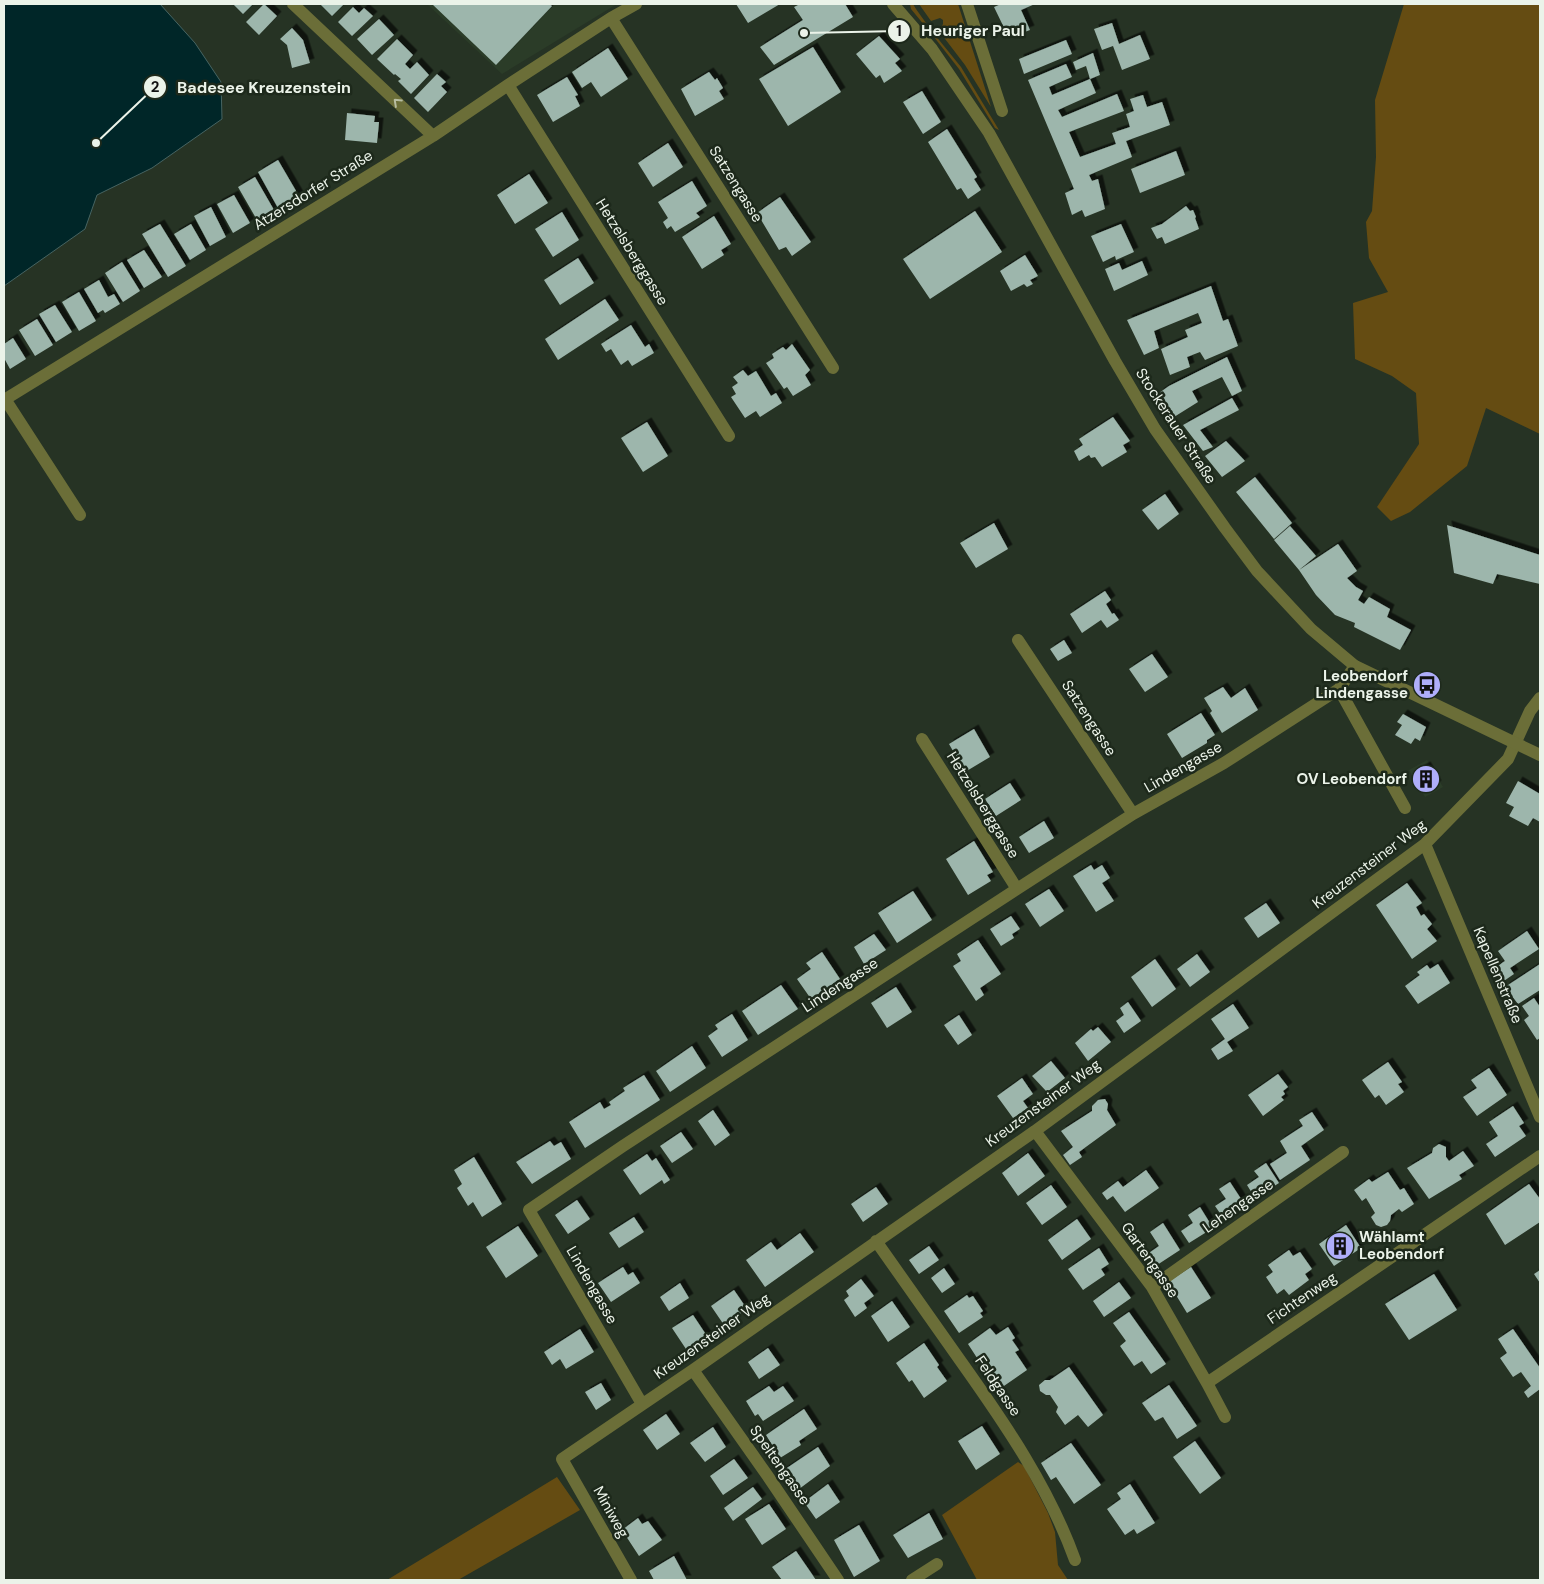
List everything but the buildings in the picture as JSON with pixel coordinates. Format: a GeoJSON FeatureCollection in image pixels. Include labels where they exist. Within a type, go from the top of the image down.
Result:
{"type":"FeatureCollection","features":[{"type":"Feature","properties":{"kind":"street"},"geometry":{"type":"LineString","coordinates":[[293,4],[433,136]]}},
{"type":"Feature","properties":{"kind":"street","name":"Atzersdorfer Straße"},"geometry":{"type":"LineString","coordinates":[[4,399],[433,136],[508,84],[636,4]]}},
{"type":"Feature","properties":{"kind":"street","name":"Stockerauer Straße"},"geometry":{"type":"LineString","coordinates":[[893,4],[932,49],[989,133],[1115,361],[1155,429],[1258,571],[1311,629],[1356,666],[1540,755]]}},
{"type":"Feature","properties":{"kind":"street"},"geometry":{"type":"LineString","coordinates":[[967,4],[1002,111]]}},
{"type":"Feature","properties":{"kind":"street","name":"Satzengasse"},"geometry":{"type":"LineString","coordinates":[[611,18],[833,368]]}},
{"type":"Feature","properties":{"kind":"street","name":"Hetzelsberggasse"},"geometry":{"type":"LineString","coordinates":[[508,84],[729,436]]}},
{"type":"Feature","properties":{"kind":"street"},"geometry":{"type":"LineString","coordinates":[[4,399],[80,515]]}},
{"type":"Feature","properties":{"kind":"street","name":"Satzengasse"},"geometry":{"type":"LineString","coordinates":[[1018,640],[1133,814]]}},
{"type":"Feature","properties":{"kind":"street","name":"Lindengasse"},"geometry":{"type":"LineString","coordinates":[[642,1404],[529,1210],[623,1146],[1133,814],[1224,763],[1339,689],[1356,666]]}},
{"type":"Feature","properties":{"kind":"street"},"geometry":{"type":"LineString","coordinates":[[1339,689],[1405,808]]}},
{"type":"Feature","properties":{"kind":"street","name":"Kreuzensteiner Weg"},"geometry":{"type":"LineString","coordinates":[[562,1459],[693,1370],[1034,1131],[1425,844],[1508,760],[1530,711],[1540,698]]}},
{"type":"Feature","properties":{"kind":"street","name":"Hetzelsberggasse"},"geometry":{"type":"LineString","coordinates":[[922,739],[1017,889]]}},
{"type":"Feature","properties":{"kind":"street","name":"Kapellenstraße"},"geometry":{"type":"LineString","coordinates":[[1425,844],[1540,1117]]}},
{"type":"Feature","properties":{"kind":"street","name":"Gartengasse"},"geometry":{"type":"LineString","coordinates":[[1034,1131],[1152,1287],[1225,1417]]}},
{"type":"Feature","properties":{"kind":"street","name":"Lehengasse"},"geometry":{"type":"LineString","coordinates":[[1152,1287],[1343,1152]]}},
{"type":"Feature","properties":{"kind":"street","name":"Fichtenweg"},"geometry":{"type":"LineString","coordinates":[[1207,1383],[1540,1156]]}},
{"type":"Feature","properties":{"kind":"street","name":"Feldgasse"},"geometry":{"type":"LineString","coordinates":[[876,1241],[984,1394],[1031,1465],[1067,1538],[1075,1560]]}},
{"type":"Feature","properties":{"kind":"street","name":"Speltengasse"},"geometry":{"type":"LineString","coordinates":[[693,1370],[838,1580]]}},
{"type":"Feature","properties":{"kind":"street","name":"Miniweg"},"geometry":{"type":"LineString","coordinates":[[562,1459],[631,1580]]}},
{"type":"Feature","properties":{"kind":"street"},"geometry":{"type":"LineString","coordinates":[[912,1580],[937,1564]]}},
{"type":"Feature","properties":{"kind":"shaded area"},"geometry":{"type":"Polygon","coordinates":[[[427,4],[617,4],[502,74],[427,4]]]}},
{"type":"Feature","properties":{"kind":"shaded area"},"geometry":{"type":"Polygon","coordinates":[[[910,4],[913,4],[926,23],[925,26],[911,9],[910,4]]]}},
{"type":"Feature","properties":{"kind":"shaded area"},"geometry":{"type":"Polygon","coordinates":[[[919,4],[958,4],[991,107],[965,65],[939,31],[943,20],[940,18],[931,21],[919,4]]]}},
{"type":"Feature","properties":{"kind":"shaded area"},"geometry":{"type":"Polygon","coordinates":[[[1404,4],[1540,4],[1540,434],[1486,408],[1467,466],[1410,512],[1391,521],[1377,507],[1419,444],[1416,393],[1392,376],[1355,359],[1353,303],[1388,292],[1369,258],[1366,222],[1372,211],[1376,157],[1375,100],[1404,4]]]}},
{"type":"Feature","properties":{"kind":"shaded area"},"geometry":{"type":"Polygon","coordinates":[[[935,35],[961,67],[999,130],[995,128],[959,69],[934,37],[935,35]]]}},
{"type":"Feature","properties":{"kind":"shaded area"},"geometry":{"type":"Polygon","coordinates":[[[1427,760],[1443,787],[1425,797],[1409,770],[1427,760]]]}},
{"type":"Feature","properties":{"kind":"shaded area"},"geometry":{"type":"Polygon","coordinates":[[[1018,1462],[1024,1466],[1048,1513],[1055,1532],[1058,1565],[1068,1580],[977,1580],[942,1515],[1018,1462]]]}},
{"type":"Feature","properties":{"kind":"shaded area"},"geometry":{"type":"Polygon","coordinates":[[[557,1477],[580,1510],[458,1580],[387,1580],[557,1477]]]}},
{"type":"Feature","properties":{"kind":"water"},"geometry":{"type":"Polygon","coordinates":[[[4,4],[160,4],[195,43],[221,82],[222,119],[152,168],[97,195],[85,229],[4,286],[4,4]]]}},
{"type":"Feature","properties":{"kind":"place","name":"Heuriger Paul"},"geometry":{"type":"Point","coordinates":[804,33]}},
{"type":"Feature","properties":{"kind":"place","name":"Badesee Kreuzenstein"},"geometry":{"type":"Point","coordinates":[96,143]}},
{"type":"Feature","properties":{"kind":"place","name":"Leobendorf Lindengasse"},"geometry":{"type":"Point","coordinates":[1427,685]}},
{"type":"Feature","properties":{"kind":"place","name":"OV Leobendorf"},"geometry":{"type":"Point","coordinates":[1426,779]}},
{"type":"Feature","properties":{"kind":"place","name":"Wählamt Leobendorf"},"geometry":{"type":"Point","coordinates":[1340,1246]}}]}
